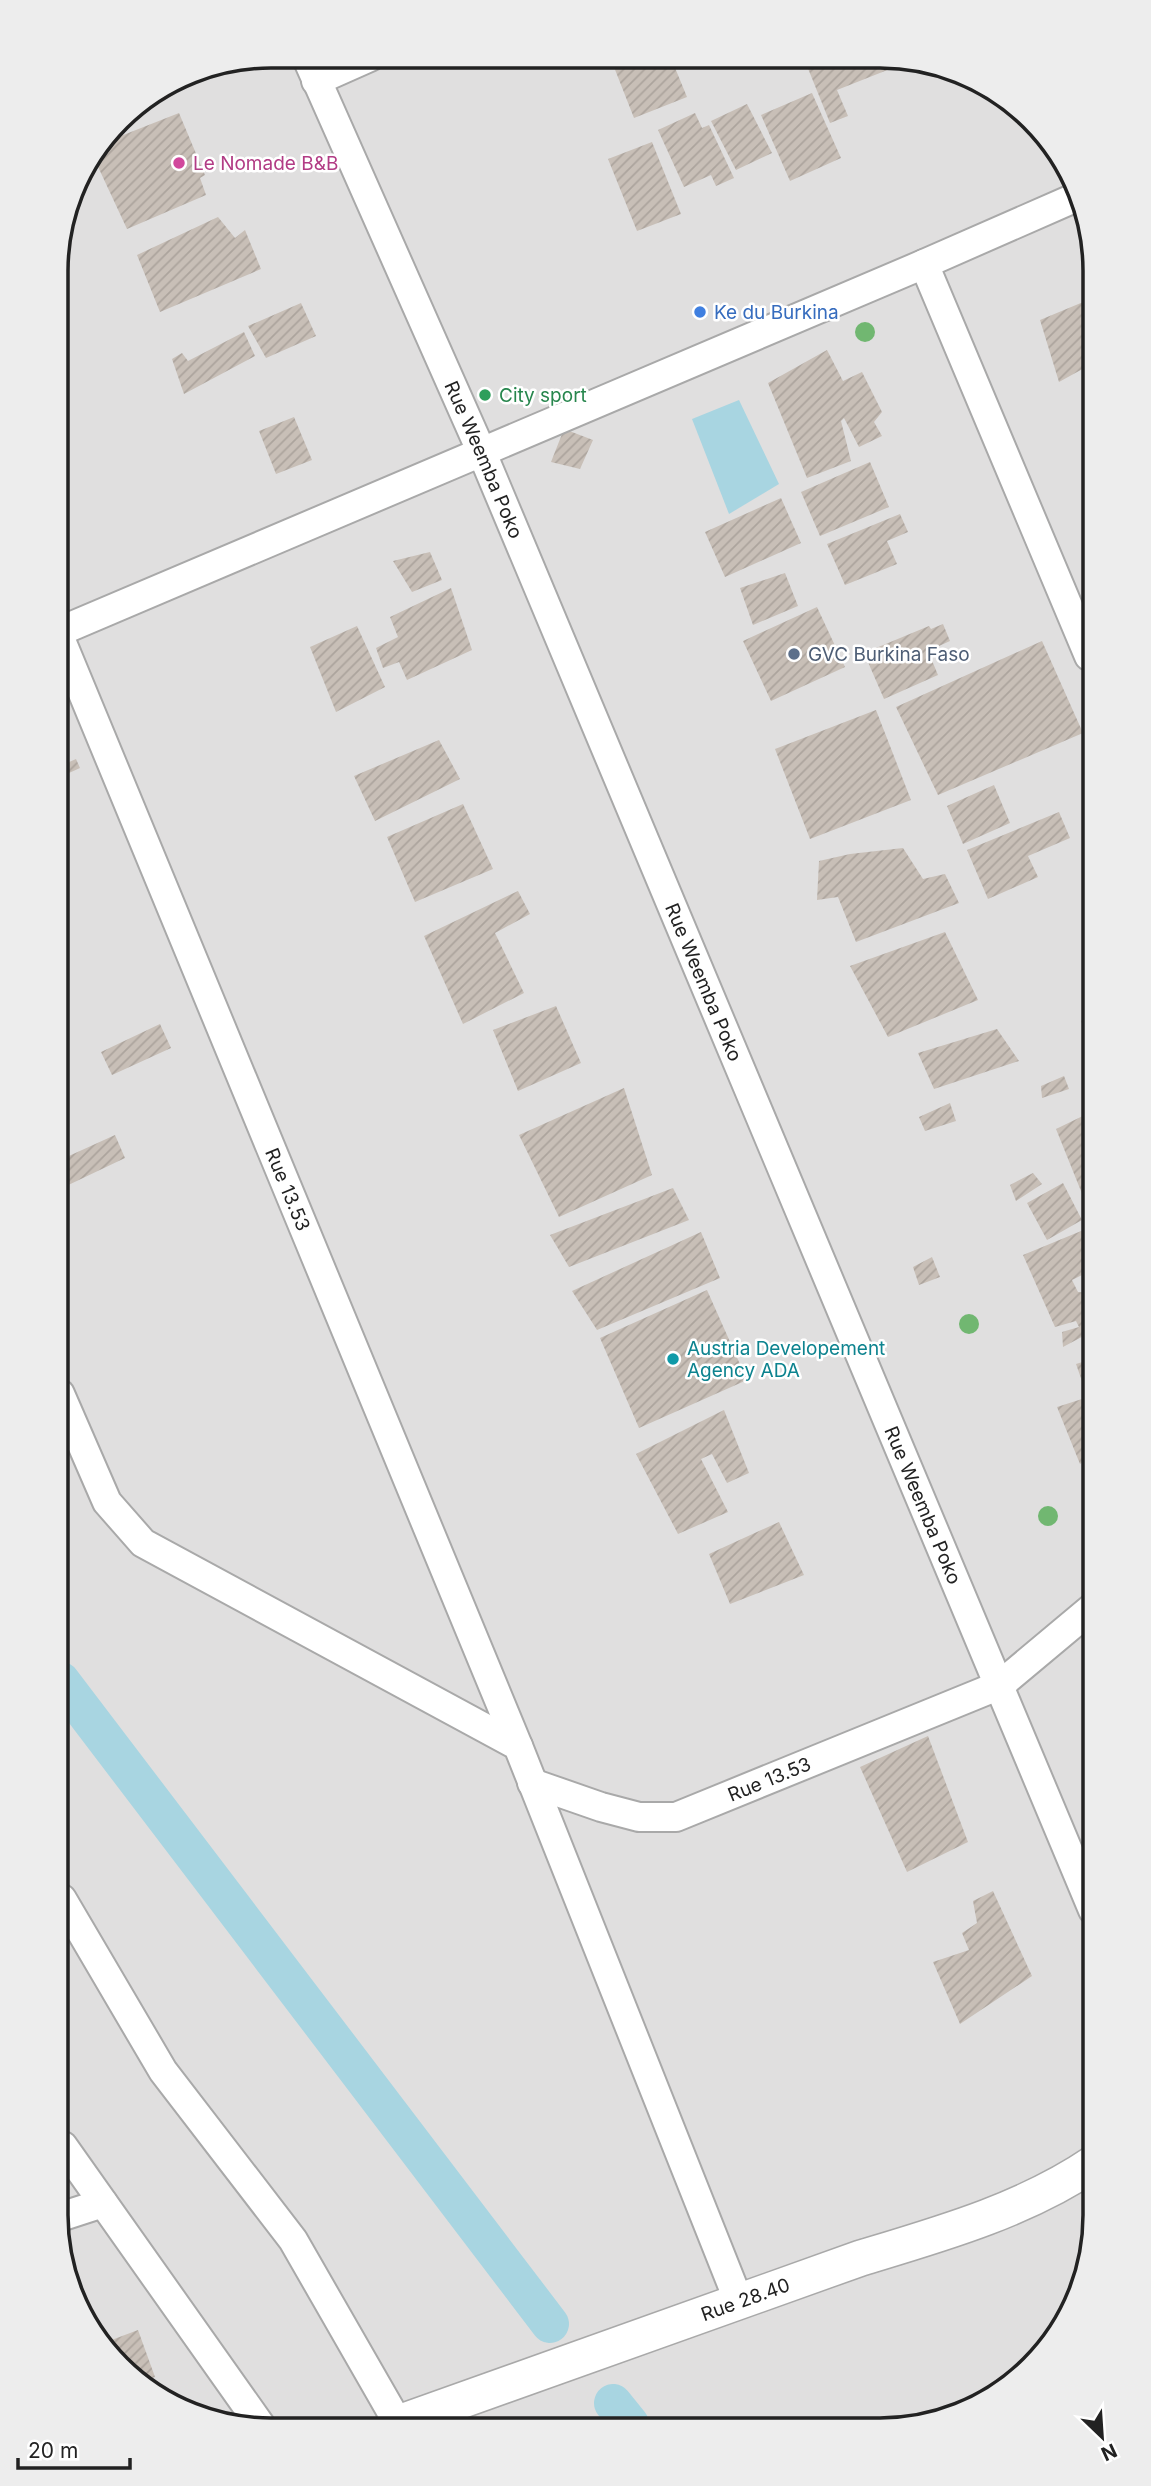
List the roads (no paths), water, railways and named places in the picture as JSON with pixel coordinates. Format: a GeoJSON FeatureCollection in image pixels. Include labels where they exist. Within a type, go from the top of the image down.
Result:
{"type":"FeatureCollection","features":[{"type":"Feature","properties":{"kind":"street","name":"Rue Weemba Poko"},"geometry":{"type":"LineString","coordinates":[[311,69],[482,453],[1082,1884]]}},
{"type":"Feature","properties":{"kind":"street"},"geometry":{"type":"LineString","coordinates":[[69,628],[1069,200]]}},
{"type":"Feature","properties":{"kind":"street"},"geometry":{"type":"LineString","coordinates":[[924,264],[1083,641]]}},
{"type":"Feature","properties":{"kind":"street","name":"Rue 13.53"},"geometry":{"type":"LineString","coordinates":[[69,659],[518,1746],[740,2302]]}},
{"type":"Feature","properties":{"kind":"street"},"geometry":{"type":"LineString","coordinates":[[68,1413],[107,1502],[143,1543],[518,1746]]}},
{"type":"Feature","properties":{"kind":"street","name":"Rue 13.53"},"geometry":{"type":"LineString","coordinates":[[532,1783],[639,1817],[676,1817],[1000,1685],[1082,1616]]}},
{"type":"Feature","properties":{"kind":"street"},"geometry":{"type":"LineString","coordinates":[[68,1909],[163,2071],[293,2240],[392,2418]]}},
{"type":"Feature","properties":{"kind":"street"},"geometry":{"type":"LineString","coordinates":[[68,2153],[254,2417]]}},
{"type":"Feature","properties":{"kind":"street","name":"Rue 28.40"},"geometry":{"type":"LineString","coordinates":[[445,2417],[740,2302],[1003,2210],[1082,2171]]}},
{"type":"Feature","properties":{"kind":"street"},"geometry":{"type":"LineString","coordinates":[[68,2214],[103,2203]]}},
{"type":"Feature","properties":{"kind":"water"},"geometry":{"type":"Polygon","coordinates":[[[739,400],[779,484],[729,514],[692,419],[739,400]]]}},
{"type":"Feature","properties":{"kind":"waterway"},"geometry":{"type":"LineString","coordinates":[[68,1691],[550,2324]]}},
{"type":"Feature","properties":{"kind":"waterway"},"geometry":{"type":"LineString","coordinates":[[613,2403],[625,2418]]}},
{"type":"Feature","properties":{"kind":"place","name":"Le Nomade B&B"},"geometry":{"type":"Point","coordinates":[179,163]}},
{"type":"Feature","properties":{"kind":"place","name":"Ke du Burkina"},"geometry":{"type":"Point","coordinates":[700,312]}},
{"type":"Feature","properties":{"kind":"place","name":"City sport"},"geometry":{"type":"Point","coordinates":[485,395]}},
{"type":"Feature","properties":{"kind":"place","name":"GVC Burkina Faso"},"geometry":{"type":"Point","coordinates":[794,654]}},
{"type":"Feature","properties":{"kind":"place","name":"Austria Developement Agency ADA"},"geometry":{"type":"Point","coordinates":[673,1359]}}]}
